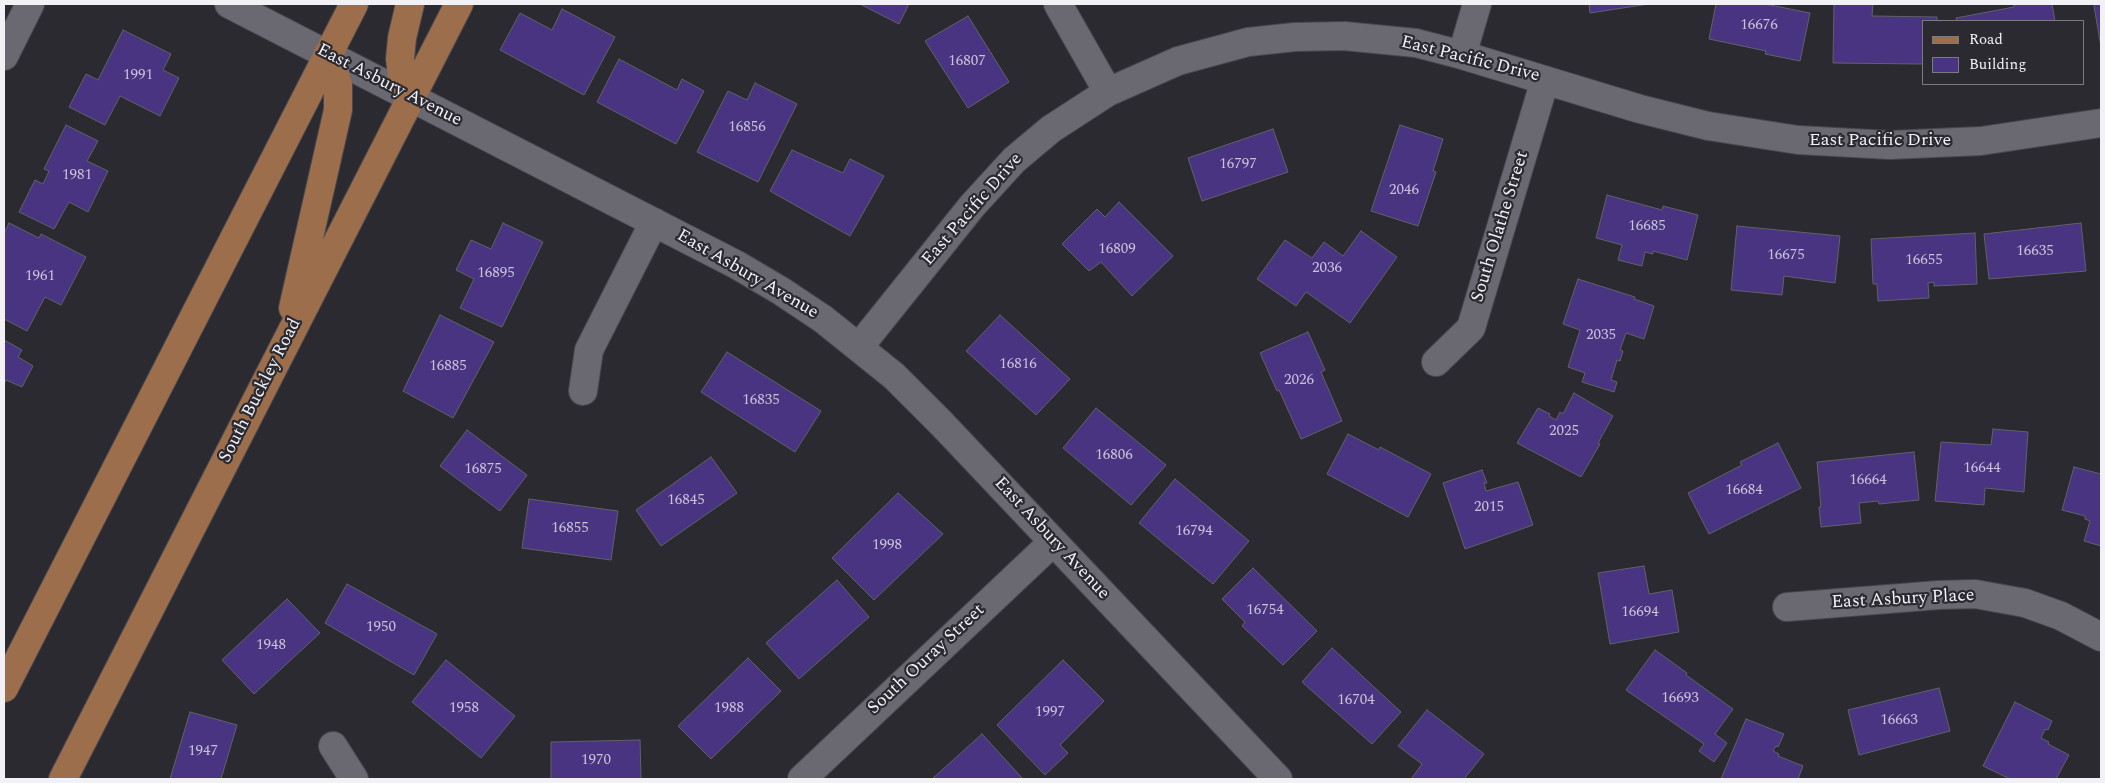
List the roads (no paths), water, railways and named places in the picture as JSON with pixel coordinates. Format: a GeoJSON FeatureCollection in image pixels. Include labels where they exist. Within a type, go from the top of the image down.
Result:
{"type":"FeatureCollection","features":[{"type":"Feature","properties":{"kind":"main road"},"geometry":{"type":"LineString","coordinates":[[4,688],[354,4]]}},
{"type":"Feature","properties":{"kind":"main road"},"geometry":{"type":"LineString","coordinates":[[410,4],[402,38],[400,59],[402,75],[412,98]]}},
{"type":"Feature","properties":{"kind":"main road","name":"South Buckley Road"},"geometry":{"type":"LineString","coordinates":[[63,779],[460,4]]}},
{"type":"Feature","properties":{"kind":"main road"},"geometry":{"type":"LineString","coordinates":[[286,344],[337,121],[338,85],[328,54]]}},
{"type":"Feature","properties":{"kind":"street"},"geometry":{"type":"LineString","coordinates":[[4,56],[30,4]]}},
{"type":"Feature","properties":{"kind":"street","name":"East Asbury Avenue"},"geometry":{"type":"LineString","coordinates":[[229,4],[738,265],[781,290],[823,319],[894,376],[942,424],[1278,779]]}},
{"type":"Feature","properties":{"kind":"street"},"geometry":{"type":"LineString","coordinates":[[1058,4],[1108,92]]}},
{"type":"Feature","properties":{"kind":"street"},"geometry":{"type":"LineString","coordinates":[[1462,55],[1477,4]]}},
{"type":"Feature","properties":{"kind":"street","name":"East Pacific Drive"},"geometry":{"type":"LineString","coordinates":[[859,347],[972,206],[1014,160],[1051,129],[1108,92],[1178,61],[1248,42],[1295,36],[1344,36],[1416,43],[1640,109],[1708,126],[1798,140],[1890,145],[1981,141],[2101,123]]}},
{"type":"Feature","properties":{"kind":"street","name":"South Olathe Street"},"geometry":{"type":"LineString","coordinates":[[1436,362],[1471,328],[1545,80]]}},
{"type":"Feature","properties":{"kind":"street"},"geometry":{"type":"LineString","coordinates":[[583,391],[589,350],[654,222]]}},
{"type":"Feature","properties":{"kind":"street","name":"South Ouray Street"},"geometry":{"type":"LineString","coordinates":[[802,779],[1053,542]]}},
{"type":"Feature","properties":{"kind":"street","name":"East Asbury Place"},"geometry":{"type":"LineString","coordinates":[[1787,607],[1975,594],[2026,603],[2062,616],[2101,637]]}},
{"type":"Feature","properties":{"kind":"street"},"geometry":{"type":"LineString","coordinates":[[333,746],[354,779]]}}]}
